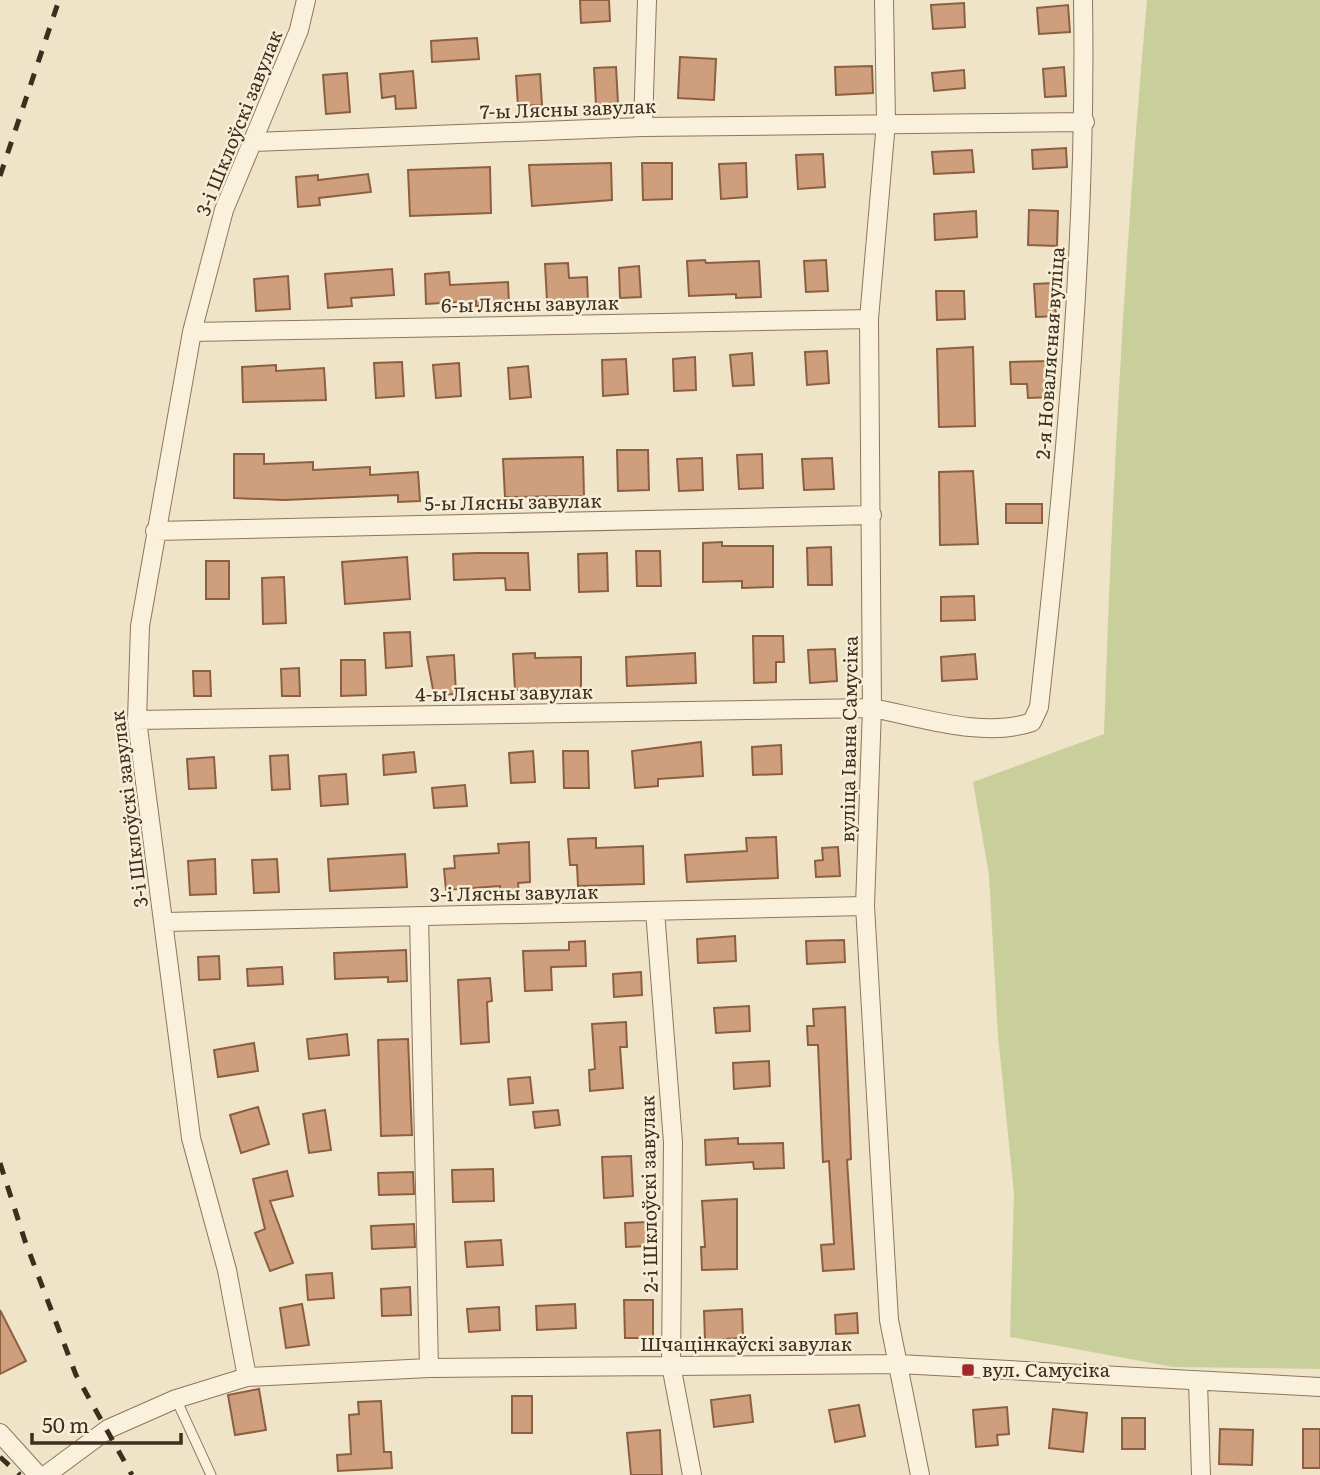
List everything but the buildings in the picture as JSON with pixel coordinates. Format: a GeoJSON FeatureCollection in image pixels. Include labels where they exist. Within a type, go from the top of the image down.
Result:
{"type":"FeatureCollection","features":[{"type":"Feature","properties":{"kind":"street","name":"3-і Шклоўскі завулак"},"geometry":{"type":"LineString","coordinates":[[247,1377],[227,1270],[191,1138],[137,720],[140,626],[192,332],[224,210],[299,30],[306,0]]}},
{"type":"Feature","properties":{"kind":"street"},"geometry":{"type":"LineString","coordinates":[[643,127],[647,0]]}},
{"type":"Feature","properties":{"kind":"street","name":"вуліца Івана Самусіка"},"geometry":{"type":"LineString","coordinates":[[884,0],[886,122],[869,319],[872,709],[865,906],[889,1320],[893,1351],[899,1364],[920,1475]]}},
{"type":"Feature","properties":{"kind":"street","name":"2-я Новалясная вуліца"},"geometry":{"type":"LineString","coordinates":[[1039,708],[1062,504],[1085,122],[1083,0]]}},
{"type":"Feature","properties":{"kind":"street","name":"7-ы Лясны завулак"},"geometry":{"type":"LineString","coordinates":[[252,142],[643,127],[886,122],[1085,122]]}},
{"type":"Feature","properties":{"kind":"street","name":"6-ы Лясны завулак"},"geometry":{"type":"LineString","coordinates":[[192,332],[869,319]]}},
{"type":"Feature","properties":{"kind":"street","name":"5-ы Лясны завулак"},"geometry":{"type":"LineString","coordinates":[[155,531],[872,515]]}},
{"type":"Feature","properties":{"kind":"street","name":"4-ы Лясны завулак"},"geometry":{"type":"LineString","coordinates":[[137,720],[872,709],[965,725],[1013,729],[1032,722],[1039,708]]}},
{"type":"Feature","properties":{"kind":"street","name":"3-і Лясны завулак"},"geometry":{"type":"LineString","coordinates":[[164,922],[865,906]]}},
{"type":"Feature","properties":{"kind":"street","name":"2-і Шклоўскі завулак"},"geometry":{"type":"LineString","coordinates":[[655,911],[673,1142],[671,1365],[692,1475]]}},
{"type":"Feature","properties":{"kind":"street"},"geometry":{"type":"LineString","coordinates":[[419,916],[429,1368]]}},
{"type":"Feature","properties":{"kind":"street","name":"Шчацінкаўскі завулак"},"geometry":{"type":"LineString","coordinates":[[46,1475],[108,1429],[176,1399],[247,1377],[429,1368],[899,1364],[1320,1387]]}},
{"type":"Feature","properties":{"kind":"street"},"geometry":{"type":"LineString","coordinates":[[1198,1382],[1201,1475]]}},
{"type":"Feature","properties":{"kind":"street"},"geometry":{"type":"LineString","coordinates":[[0,1433],[38,1475]]}},
{"type":"Feature","properties":{"kind":"lane"},"geometry":{"type":"LineString","coordinates":[[176,1399],[211,1475]]}},
{"type":"Feature","properties":{"kind":"green space"},"geometry":{"type":"Polygon","coordinates":[[[1147,0],[1320,0],[1320,1369],[1173,1367],[1010,1337],[1014,1193],[998,1036],[989,875],[973,782],[1104,734],[1120,367],[1147,0]]]}},
{"type":"Feature","properties":{"kind":"railway"},"geometry":{"type":"LineString","coordinates":[[0,176],[59,0]]}},
{"type":"Feature","properties":{"kind":"railway"},"geometry":{"type":"LineString","coordinates":[[0,1163],[25,1241],[76,1375],[132,1475]]}},
{"type":"Feature","properties":{"kind":"railway"},"geometry":{"type":"LineString","coordinates":[[0,1457],[20,1475]]}},
{"type":"Feature","properties":{"kind":"place","name":"вул. Самусіка"},"geometry":{"type":"Point","coordinates":[968,1370]}}]}
